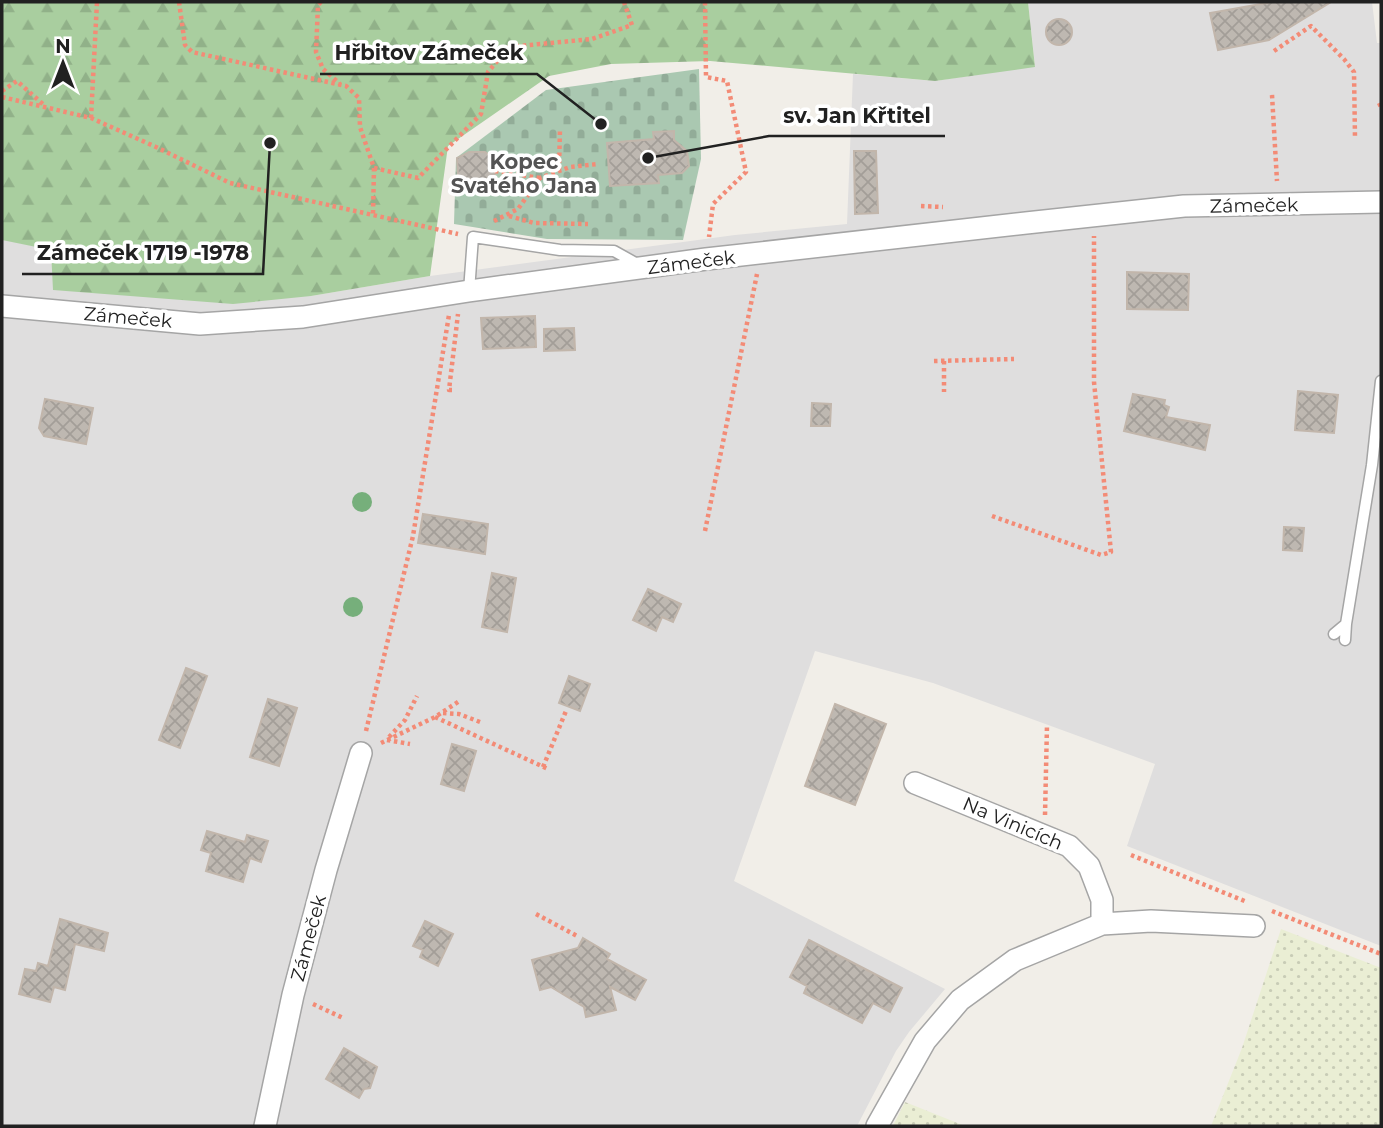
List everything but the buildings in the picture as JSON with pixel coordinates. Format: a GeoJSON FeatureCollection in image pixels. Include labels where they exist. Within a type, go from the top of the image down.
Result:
{"type":"FeatureCollection","features":[{"type":"Feature","properties":{"kind":"street","name":"Zámeček"},"geometry":{"type":"LineString","coordinates":[[2,306],[200,324],[303,317],[463,300],[706,259],[1184,206],[1381,202]]}},
{"type":"Feature","properties":{"kind":"street","name":"Zámeček"},"geometry":{"type":"LineString","coordinates":[[265,1126],[293,995],[361,753]]}},
{"type":"Feature","properties":{"kind":"street","name":"Na Vinicích"},"geometry":{"type":"LineString","coordinates":[[915,783],[1069,846],[1089,866],[1101,900],[1102,924]]}},
{"type":"Feature","properties":{"kind":"street"},"geometry":{"type":"LineString","coordinates":[[877,1126],[925,1041],[960,1000],[1015,960],[1102,924],[1151,921],[1254,926]]}},
{"type":"Feature","properties":{"kind":"lane"},"geometry":{"type":"LineString","coordinates":[[463,300],[472,237],[560,250],[614,251],[644,268]]}},
{"type":"Feature","properties":{"kind":"lane"},"geometry":{"type":"LineString","coordinates":[[1340,637],[1346,624],[1372,465],[1381,381]]}},
{"type":"Feature","properties":{"kind":"path"},"geometry":{"type":"LineString","coordinates":[[91,118],[97,2]]}},
{"type":"Feature","properties":{"kind":"path"},"geometry":{"type":"LineString","coordinates":[[178,2],[185,45],[192,52],[346,86],[359,98],[360,127],[374,168],[373,214]]}},
{"type":"Feature","properties":{"kind":"path"},"geometry":{"type":"LineString","coordinates":[[321,2],[318,5],[316,52],[323,69],[341,85]]}},
{"type":"Feature","properties":{"kind":"path"},"geometry":{"type":"LineString","coordinates":[[374,168],[418,177],[481,114],[488,72],[509,47],[592,39],[632,25],[624,2]]}},
{"type":"Feature","properties":{"kind":"path"},"geometry":{"type":"LineString","coordinates":[[705,2],[706,76],[726,81],[746,173],[713,204],[706,259]]}},
{"type":"Feature","properties":{"kind":"path"},"geometry":{"type":"LineString","coordinates":[[1274,51],[1311,26],[1344,59],[1354,72],[1355,138]]}},
{"type":"Feature","properties":{"kind":"path"},"geometry":{"type":"LineString","coordinates":[[2,90],[17,81],[47,108]]}},
{"type":"Feature","properties":{"kind":"path"},"geometry":{"type":"LineString","coordinates":[[1272,95],[1278,205]]}},
{"type":"Feature","properties":{"kind":"path"},"geometry":{"type":"LineString","coordinates":[[2,97],[91,118],[156,146],[230,183],[472,237]]}},
{"type":"Feature","properties":{"kind":"path"},"geometry":{"type":"LineString","coordinates":[[559,170],[560,128]]}},
{"type":"Feature","properties":{"kind":"path"},"geometry":{"type":"LineString","coordinates":[[495,171],[540,178],[570,167],[598,164]]}},
{"type":"Feature","properties":{"kind":"path"},"geometry":{"type":"LineString","coordinates":[[490,239],[494,221],[518,209],[540,178]]}},
{"type":"Feature","properties":{"kind":"path"},"geometry":{"type":"LineString","coordinates":[[508,216],[534,223],[588,224]]}},
{"type":"Feature","properties":{"kind":"path"},"geometry":{"type":"LineString","coordinates":[[992,516],[1101,555],[1111,552],[1094,382],[1093,216]]}},
{"type":"Feature","properties":{"kind":"path"},"geometry":{"type":"LineString","coordinates":[[705,531],[762,253]]}},
{"type":"Feature","properties":{"kind":"path"},"geometry":{"type":"LineString","coordinates":[[452,390],[449,390],[463,300]]}},
{"type":"Feature","properties":{"kind":"path"},"geometry":{"type":"LineString","coordinates":[[361,753],[418,510],[449,314]]}},
{"type":"Feature","properties":{"kind":"path"},"geometry":{"type":"LineString","coordinates":[[934,360],[1014,359]]}},
{"type":"Feature","properties":{"kind":"path"},"geometry":{"type":"LineString","coordinates":[[944,361],[944,392]]}},
{"type":"Feature","properties":{"kind":"path"},"geometry":{"type":"LineString","coordinates":[[418,510],[424,506]]}},
{"type":"Feature","properties":{"kind":"path"},"geometry":{"type":"LineString","coordinates":[[410,547],[417,548]]}},
{"type":"Feature","properties":{"kind":"path"},"geometry":{"type":"LineString","coordinates":[[399,571],[403,578]]}},
{"type":"Feature","properties":{"kind":"path"},"geometry":{"type":"LineString","coordinates":[[386,740],[404,720],[417,696]]}},
{"type":"Feature","properties":{"kind":"path"},"geometry":{"type":"LineString","coordinates":[[386,740],[435,718],[461,700]]}},
{"type":"Feature","properties":{"kind":"path"},"geometry":{"type":"LineString","coordinates":[[435,718],[545,768],[566,711]]}},
{"type":"Feature","properties":{"kind":"path"},"geometry":{"type":"LineString","coordinates":[[442,713],[458,714],[480,722]]}},
{"type":"Feature","properties":{"kind":"path"},"geometry":{"type":"LineString","coordinates":[[1045,836],[1047,725]]}},
{"type":"Feature","properties":{"kind":"path"},"geometry":{"type":"LineString","coordinates":[[386,740],[410,744]]}},
{"type":"Feature","properties":{"kind":"path"},"geometry":{"type":"LineString","coordinates":[[536,914],[579,937]]}},
{"type":"Feature","properties":{"kind":"path"},"geometry":{"type":"LineString","coordinates":[[293,995],[343,1018]]}},
{"type":"Feature","properties":{"kind":"shaded area"},"geometry":{"type":"Polygon","coordinates":[[[1028,2],[1372,2],[1377,43],[1381,43],[1381,946],[1127,846],[1155,764],[933,683],[815,651],[734,881],[945,989],[896,1051],[857,1126],[2,1126],[2,239],[51,250],[54,290],[311,296],[430,276],[735,235],[847,224],[853,74],[935,81],[1035,66],[1028,2]]]}},
{"type":"Feature","properties":{"kind":"green space"},"geometry":{"type":"Polygon","coordinates":[[[2,2],[1028,2],[1035,67],[935,81],[710,61],[611,64],[549,76],[448,146],[430,276],[311,296],[233,304],[53,290],[51,250],[2,240],[2,2]]]}},
{"type":"Feature","properties":{"kind":"green space"},"geometry":{"type":"Polygon","coordinates":[[[699,69],[701,159],[683,240],[547,239],[454,224],[456,158],[546,90],[699,69]]]}},
{"type":"Feature","properties":{"kind":"green space"},"geometry":{"type":"Polygon","coordinates":[[[1281,929],[1381,968],[1381,1126],[1211,1126],[1242,1048],[1281,929]]]}},
{"type":"Feature","properties":{"kind":"green space"},"geometry":{"type":"Polygon","coordinates":[[[905,1102],[965,1126],[893,1126],[905,1102]]]}},
{"type":"Feature","properties":{"kind":"place","name":"Hřbitov Zámeček"},"geometry":{"type":"Point","coordinates":[601,124]}},
{"type":"Feature","properties":{"kind":"place","name":"Zámeček 1719 -1978"},"geometry":{"type":"Point","coordinates":[270,143]}},
{"type":"Feature","properties":{"kind":"place","name":"sv. Jan Křtitel"},"geometry":{"type":"Point","coordinates":[648,158]}},
{"type":"Feature","properties":{"kind":"district","name":"Kopec Svatého Jana"},"geometry":{"type":"Point","coordinates":[524,174]}}]}
